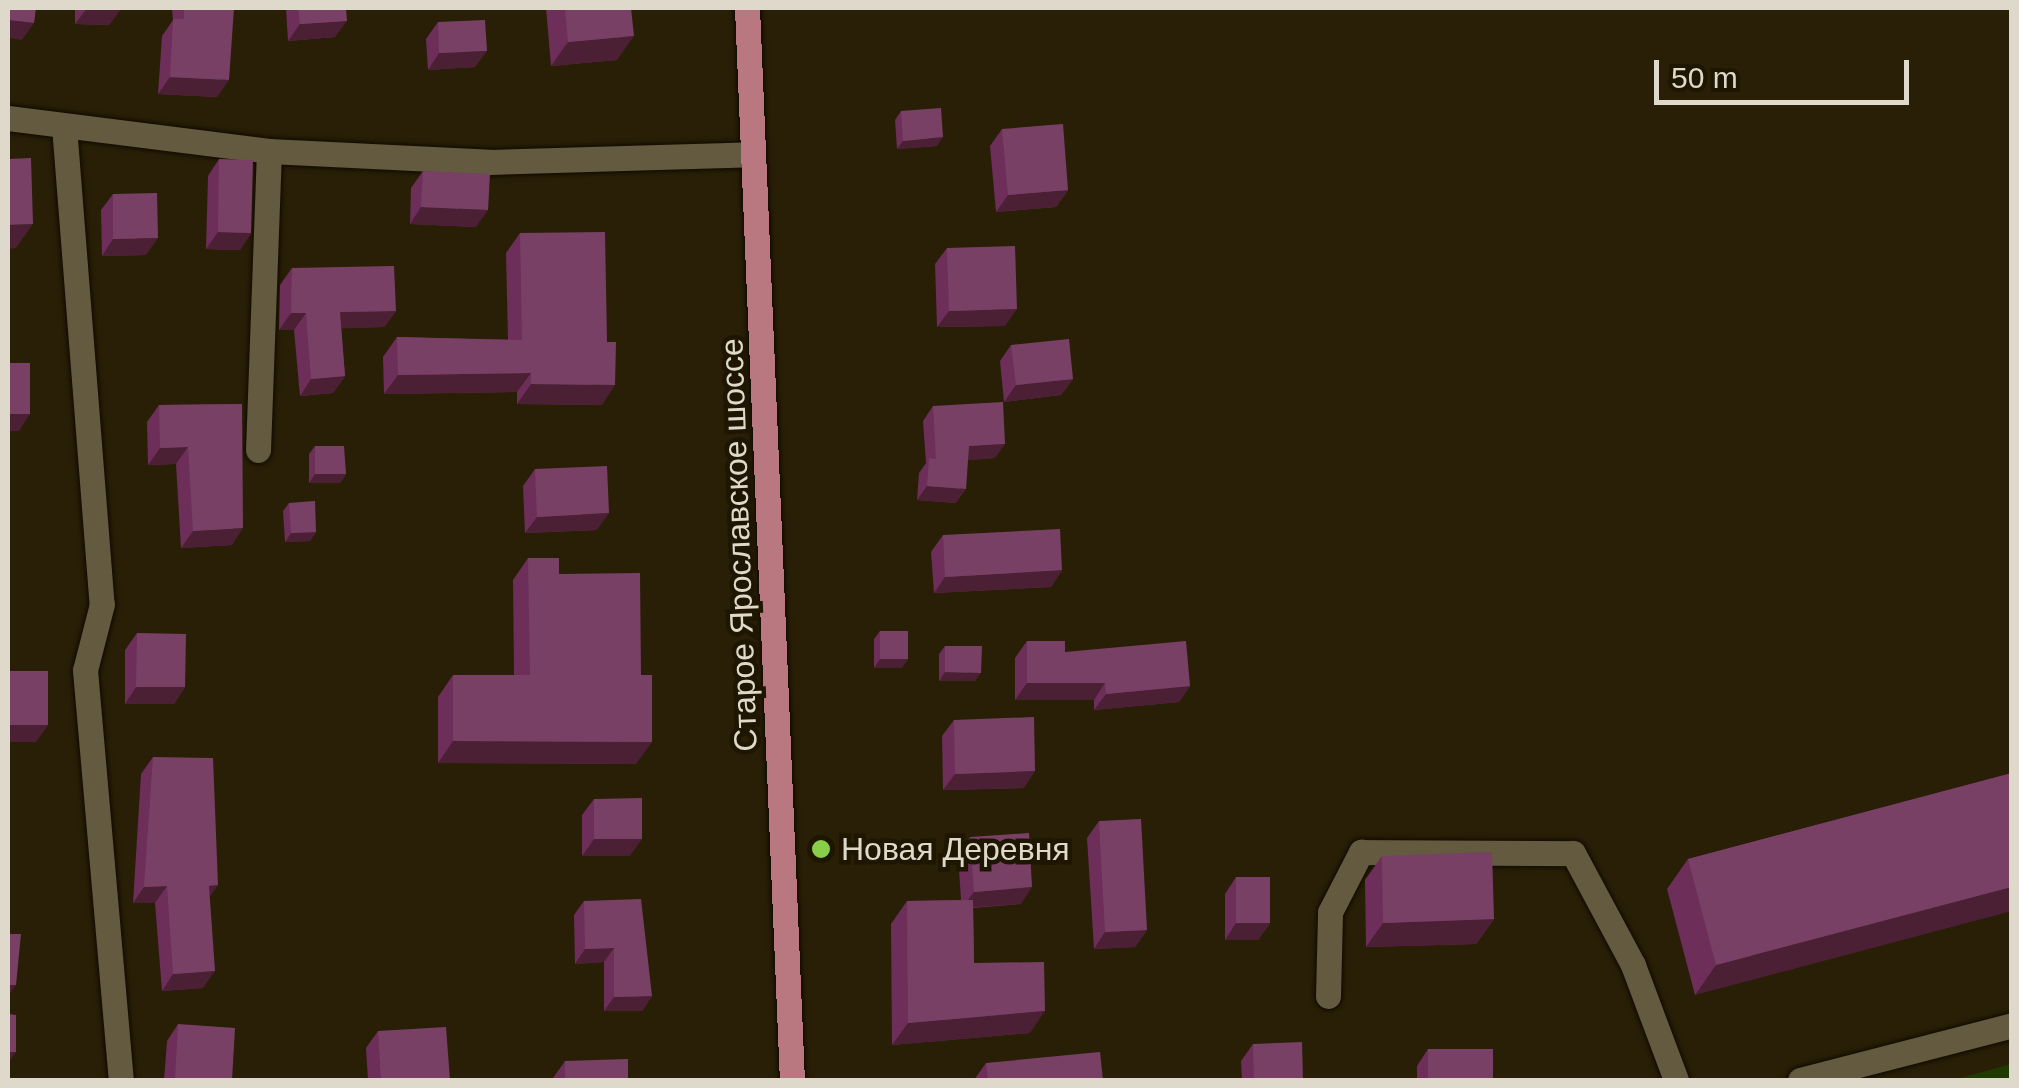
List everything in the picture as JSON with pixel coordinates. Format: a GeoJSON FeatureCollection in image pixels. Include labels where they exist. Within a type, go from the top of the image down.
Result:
{"type":"FeatureCollection","features":[{"type":"Feature","properties":{"kind":"main road","name":"Старое Ярославское шоссе"},"geometry":{"type":"LineString","coordinates":[[747,8],[792,1080]]}},
{"type":"Feature","properties":{"kind":"lane"},"geometry":{"type":"LineString","coordinates":[[8,118],[269,152],[490,162],[754,154]]}},
{"type":"Feature","properties":{"kind":"lane"},"geometry":{"type":"LineString","coordinates":[[64,126],[102,604],[85,670],[121,1080]]}},
{"type":"Feature","properties":{"kind":"lane"},"geometry":{"type":"LineString","coordinates":[[258,450],[269,152]]}},
{"type":"Feature","properties":{"kind":"lane"},"geometry":{"type":"LineString","coordinates":[[1328,996],[1330,912],[1362,852],[1574,854],[1632,965],[1676,1080]]}},
{"type":"Feature","properties":{"kind":"lane"},"geometry":{"type":"LineString","coordinates":[[1800,1080],[2012,1026]]}},
{"type":"Feature","properties":{"kind":"green space"},"geometry":{"type":"Polygon","coordinates":[[[2011,1064],[2011,1080],[1953,1080],[2011,1064]]]}},
{"type":"Feature","properties":{"kind":"building"},"geometry":{"type":"Polygon","coordinates":[[[8,8],[36,8],[34,23],[8,20],[8,8]]]}},
{"type":"Feature","properties":{"kind":"building"},"geometry":{"type":"Polygon","coordinates":[[[184,8],[234,8],[229,80],[170,77],[173,19],[184,19],[184,8]]]}},
{"type":"Feature","properties":{"kind":"building"},"geometry":{"type":"Polygon","coordinates":[[[298,8],[346,8],[347,21],[300,24],[298,8]]]}},
{"type":"Feature","properties":{"kind":"building"},"geometry":{"type":"Polygon","coordinates":[[[565,8],[631,8],[634,36],[568,42],[565,8]]]}},
{"type":"Feature","properties":{"kind":"building"},"geometry":{"type":"Polygon","coordinates":[[[485,20],[487,51],[439,53],[438,22],[485,20]]]}},
{"type":"Feature","properties":{"kind":"building"},"geometry":{"type":"Polygon","coordinates":[[[941,108],[943,137],[903,141],[901,111],[941,108]]]}},
{"type":"Feature","properties":{"kind":"building"},"geometry":{"type":"Polygon","coordinates":[[[1063,124],[1068,190],[1008,195],[1002,129],[1063,124]]]}},
{"type":"Feature","properties":{"kind":"building"},"geometry":{"type":"Polygon","coordinates":[[[31,158],[33,224],[8,225],[8,159],[31,158]]]}},
{"type":"Feature","properties":{"kind":"building"},"geometry":{"type":"Polygon","coordinates":[[[219,159],[253,160],[251,233],[218,232],[219,159]]]}},
{"type":"Feature","properties":{"kind":"building"},"geometry":{"type":"Polygon","coordinates":[[[423,171],[490,174],[488,210],[421,207],[423,171]]]}},
{"type":"Feature","properties":{"kind":"building"},"geometry":{"type":"Polygon","coordinates":[[[157,193],[158,238],[113,239],[113,194],[157,193]]]}},
{"type":"Feature","properties":{"kind":"building"},"geometry":{"type":"Polygon","coordinates":[[[605,232],[607,342],[616,342],[615,385],[531,384],[531,373],[398,375],[397,337],[522,340],[520,233],[605,232]]]}},
{"type":"Feature","properties":{"kind":"building"},"geometry":{"type":"Polygon","coordinates":[[[1015,246],[1017,309],[949,311],[947,248],[1015,246]]]}},
{"type":"Feature","properties":{"kind":"building"},"geometry":{"type":"Polygon","coordinates":[[[394,266],[396,311],[340,312],[345,376],[311,379],[306,313],[291,313],[292,268],[394,266]]]}},
{"type":"Feature","properties":{"kind":"building"},"geometry":{"type":"Polygon","coordinates":[[[1069,339],[1073,379],[1016,385],[1011,345],[1069,339]]]}},
{"type":"Feature","properties":{"kind":"building"},"geometry":{"type":"Polygon","coordinates":[[[8,363],[30,363],[30,414],[8,414],[8,363]]]}},
{"type":"Feature","properties":{"kind":"building"},"geometry":{"type":"Polygon","coordinates":[[[1003,402],[1005,444],[969,446],[966,489],[927,486],[929,458],[936,459],[933,406],[1003,402]]]}},
{"type":"Feature","properties":{"kind":"building"},"geometry":{"type":"Polygon","coordinates":[[[242,404],[243,528],[193,531],[188,447],[160,448],[159,405],[242,404]]]}},
{"type":"Feature","properties":{"kind":"building"},"geometry":{"type":"Polygon","coordinates":[[[315,446],[344,446],[346,474],[315,474],[315,446]]]}},
{"type":"Feature","properties":{"kind":"building"},"geometry":{"type":"Polygon","coordinates":[[[607,466],[609,513],[537,517],[535,469],[607,466]]]}},
{"type":"Feature","properties":{"kind":"building"},"geometry":{"type":"Polygon","coordinates":[[[315,501],[316,532],[291,533],[289,503],[315,501]]]}},
{"type":"Feature","properties":{"kind":"building"},"geometry":{"type":"Polygon","coordinates":[[[1060,529],[1062,570],[945,577],[943,535],[1060,529]]]}},
{"type":"Feature","properties":{"kind":"building"},"geometry":{"type":"Polygon","coordinates":[[[528,558],[559,558],[559,574],[640,573],[641,675],[652,675],[652,742],[453,741],[453,675],[530,675],[528,558]]]}},
{"type":"Feature","properties":{"kind":"building"},"geometry":{"type":"Polygon","coordinates":[[[880,631],[908,631],[908,659],[880,659],[880,631]]]}},
{"type":"Feature","properties":{"kind":"building"},"geometry":{"type":"Polygon","coordinates":[[[137,633],[186,634],[185,687],[136,687],[137,633]]]}},
{"type":"Feature","properties":{"kind":"building"},"geometry":{"type":"Polygon","coordinates":[[[1027,641],[1065,641],[1065,652],[1186,641],[1190,686],[1106,694],[1105,683],[1027,683],[1027,641]]]}},
{"type":"Feature","properties":{"kind":"building"},"geometry":{"type":"Polygon","coordinates":[[[945,646],[982,646],[981,673],[945,672],[945,646]]]}},
{"type":"Feature","properties":{"kind":"building"},"geometry":{"type":"Polygon","coordinates":[[[8,671],[48,671],[48,725],[8,725],[8,671]]]}},
{"type":"Feature","properties":{"kind":"building"},"geometry":{"type":"Polygon","coordinates":[[[1034,717],[1035,771],[955,774],[954,720],[1034,717]]]}},
{"type":"Feature","properties":{"kind":"building"},"geometry":{"type":"Polygon","coordinates":[[[153,757],[213,758],[218,885],[209,886],[215,971],[173,974],[167,886],[144,887],[153,757]]]}},
{"type":"Feature","properties":{"kind":"building"},"geometry":{"type":"Polygon","coordinates":[[[2012,773],[2012,887],[1716,965],[1688,859],[2012,773]]]}},
{"type":"Feature","properties":{"kind":"building"},"geometry":{"type":"Polygon","coordinates":[[[642,798],[642,839],[594,839],[594,799],[642,798]]]}},
{"type":"Feature","properties":{"kind":"building"},"geometry":{"type":"Polygon","coordinates":[[[1141,819],[1147,930],[1105,932],[1099,821],[1141,819]]]}},
{"type":"Feature","properties":{"kind":"building"},"geometry":{"type":"Polygon","coordinates":[[[1029,833],[1032,887],[974,892],[970,837],[1029,833]]]}},
{"type":"Feature","properties":{"kind":"building"},"geometry":{"type":"Polygon","coordinates":[[[1492,852],[1494,919],[1383,923],[1382,856],[1492,852]]]}},
{"type":"Feature","properties":{"kind":"building"},"geometry":{"type":"Polygon","coordinates":[[[1236,877],[1270,877],[1270,923],[1236,923],[1236,877]]]}},
{"type":"Feature","properties":{"kind":"building"},"geometry":{"type":"Polygon","coordinates":[[[641,899],[652,996],[614,997],[614,948],[585,949],[584,901],[641,899]]]}},
{"type":"Feature","properties":{"kind":"building"},"geometry":{"type":"Polygon","coordinates":[[[973,900],[974,963],[1044,962],[1045,1011],[908,1023],[907,901],[973,900]]]}},
{"type":"Feature","properties":{"kind":"building"},"geometry":{"type":"Polygon","coordinates":[[[8,934],[21,934],[16,985],[8,985],[8,934]]]}},
{"type":"Feature","properties":{"kind":"building"},"geometry":{"type":"Polygon","coordinates":[[[8,1014],[16,1015],[16,1052],[8,1052],[8,1014]]]}},
{"type":"Feature","properties":{"kind":"building"},"geometry":{"type":"Polygon","coordinates":[[[178,1024],[235,1028],[232,1080],[175,1080],[178,1024]]]}},
{"type":"Feature","properties":{"kind":"building"},"geometry":{"type":"Polygon","coordinates":[[[446,1027],[450,1080],[381,1080],[378,1031],[446,1027]]]}},
{"type":"Feature","properties":{"kind":"building"},"geometry":{"type":"Polygon","coordinates":[[[1302,1042],[1303,1080],[1254,1080],[1253,1044],[1302,1042]]]}},
{"type":"Feature","properties":{"kind":"building"},"geometry":{"type":"Polygon","coordinates":[[[1428,1049],[1493,1049],[1493,1080],[1428,1080],[1428,1049]]]}},
{"type":"Feature","properties":{"kind":"building"},"geometry":{"type":"Polygon","coordinates":[[[1100,1052],[1103,1080],[988,1080],[986,1063],[1100,1052]]]}},
{"type":"Feature","properties":{"kind":"building"},"geometry":{"type":"Polygon","coordinates":[[[628,1059],[628,1080],[565,1080],[565,1061],[628,1059]]]}},
{"type":"Feature","properties":{"kind":"place","name":"Новая Деревня"},"geometry":{"type":"Point","coordinates":[821,849]}}]}
